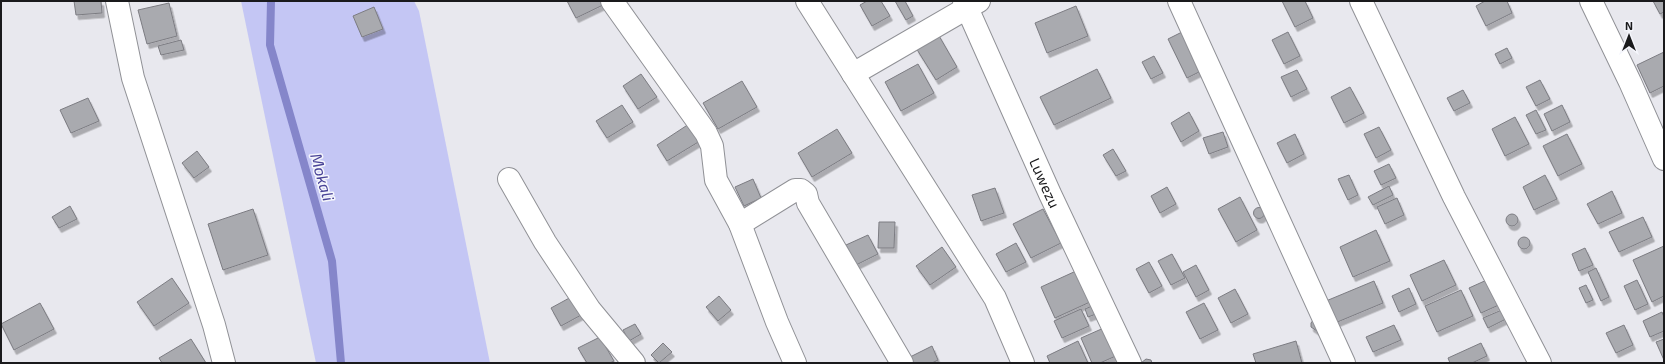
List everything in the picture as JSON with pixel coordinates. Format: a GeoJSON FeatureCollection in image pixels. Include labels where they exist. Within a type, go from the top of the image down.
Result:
{"type":"FeatureCollection","features":[{"type":"Feature","properties":{"kind":"street"},"geometry":{"type":"LineString","coordinates":[[117,1],[133,78],[214,325],[224,363]]}},
{"type":"Feature","properties":{"kind":"street"},"geometry":{"type":"LineString","coordinates":[[612,1],[706,133],[712,146],[716,180],[740,224],[777,322],[796,363]]}},
{"type":"Feature","properties":{"kind":"street"},"geometry":{"type":"LineString","coordinates":[[807,1],[995,298],[1023,363]]}},
{"type":"Feature","properties":{"kind":"street"},"geometry":{"type":"LineString","coordinates":[[1179,1],[1344,363]]}},
{"type":"Feature","properties":{"kind":"street"},"geometry":{"type":"LineString","coordinates":[[1361,1],[1454,197],[1540,363]]}},
{"type":"Feature","properties":{"kind":"street"},"geometry":{"type":"LineString","coordinates":[[1591,1],[1630,82],[1664,160]]}},
{"type":"Feature","properties":{"kind":"street"},"geometry":{"type":"LineString","coordinates":[[853,74],[970,3]]}},
{"type":"Feature","properties":{"kind":"street","name":"Luwezu"},"geometry":{"type":"LineString","coordinates":[[970,3],[1050,194],[1130,363]]}},
{"type":"Feature","properties":{"kind":"street"},"geometry":{"type":"LineString","coordinates":[[509,179],[545,242],[590,310],[634,363]]}},
{"type":"Feature","properties":{"kind":"street"},"geometry":{"type":"LineString","coordinates":[[740,224],[795,190],[801,190],[806,194],[808,203],[902,363]]}},
{"type":"Feature","properties":{"kind":"shaded area"},"geometry":{"type":"Polygon","coordinates":[[[241,1],[414,1],[419,11],[490,363],[316,363],[241,1]]]}},
{"type":"Feature","properties":{"kind":"building"},"geometry":{"type":"Polygon","coordinates":[[[74,1],[101,1],[102,13],[76,15],[74,1]]]}},
{"type":"Feature","properties":{"kind":"building"},"geometry":{"type":"Polygon","coordinates":[[[567,1],[601,1],[603,5],[576,18],[567,1]]]}},
{"type":"Feature","properties":{"kind":"building"},"geometry":{"type":"Polygon","coordinates":[[[867,1],[881,1],[890,16],[872,26],[860,5],[867,1]]]}},
{"type":"Feature","properties":{"kind":"building"},"geometry":{"type":"Polygon","coordinates":[[[895,1],[905,1],[913,16],[906,20],[895,1]]]}},
{"type":"Feature","properties":{"kind":"building"},"geometry":{"type":"Polygon","coordinates":[[[1282,1],[1305,1],[1313,18],[1295,27],[1282,1]]]}},
{"type":"Feature","properties":{"kind":"building"},"geometry":{"type":"Polygon","coordinates":[[[1485,1],[1507,1],[1512,13],[1486,26],[1476,6],[1485,1]]]}},
{"type":"Feature","properties":{"kind":"building"},"geometry":{"type":"Polygon","coordinates":[[[1653,1],[1664,1],[1664,12],[1660,14],[1653,1]]]}},
{"type":"Feature","properties":{"kind":"building"},"geometry":{"type":"Polygon","coordinates":[[[169,3],[177,36],[147,44],[138,10],[169,3]]]}},
{"type":"Feature","properties":{"kind":"building"},"geometry":{"type":"Polygon","coordinates":[[[1076,6],[1088,36],[1047,53],[1035,23],[1076,6]]]}},
{"type":"Feature","properties":{"kind":"building"},"geometry":{"type":"Polygon","coordinates":[[[374,7],[383,29],[362,37],[353,16],[374,7]]]}},
{"type":"Feature","properties":{"kind":"building"},"geometry":{"type":"Polygon","coordinates":[[[1184,31],[1203,70],[1187,78],[1168,39],[1184,31]]]}},
{"type":"Feature","properties":{"kind":"building"},"geometry":{"type":"Polygon","coordinates":[[[1288,32],[1300,56],[1284,64],[1272,40],[1288,32]]]}},
{"type":"Feature","properties":{"kind":"building"},"geometry":{"type":"Polygon","coordinates":[[[938,34],[957,67],[936,80],[916,48],[938,34]]]}},
{"type":"Feature","properties":{"kind":"building"},"geometry":{"type":"Polygon","coordinates":[[[181,40],[184,50],[161,55],[158,46],[181,40]]]}},
{"type":"Feature","properties":{"kind":"building"},"geometry":{"type":"Polygon","coordinates":[[[1507,48],[1512,58],[1500,64],[1495,54],[1507,48]]]}},
{"type":"Feature","properties":{"kind":"building"},"geometry":{"type":"Polygon","coordinates":[[[1664,52],[1664,86],[1650,93],[1637,65],[1664,52]]]}},
{"type":"Feature","properties":{"kind":"building"},"geometry":{"type":"Polygon","coordinates":[[[1154,56],[1163,73],[1151,79],[1142,62],[1154,56]]]}},
{"type":"Feature","properties":{"kind":"building"},"geometry":{"type":"Polygon","coordinates":[[[918,64],[934,93],[901,111],[885,82],[918,64]]]}},
{"type":"Feature","properties":{"kind":"building"},"geometry":{"type":"Polygon","coordinates":[[[1097,69],[1111,98],[1054,125],[1040,97],[1097,69]]]}},
{"type":"Feature","properties":{"kind":"building"},"geometry":{"type":"Polygon","coordinates":[[[1297,70],[1307,89],[1291,97],[1281,77],[1297,70]]]}},
{"type":"Feature","properties":{"kind":"building"},"geometry":{"type":"Polygon","coordinates":[[[641,74],[657,97],[638,109],[623,86],[641,74]]]}},
{"type":"Feature","properties":{"kind":"building"},"geometry":{"type":"Polygon","coordinates":[[[1540,80],[1550,99],[1536,106],[1526,87],[1540,80]]]}},
{"type":"Feature","properties":{"kind":"building"},"geometry":{"type":"Polygon","coordinates":[[[742,81],[757,107],[718,129],[703,103],[742,81]]]}},
{"type":"Feature","properties":{"kind":"building"},"geometry":{"type":"Polygon","coordinates":[[[1350,87],[1364,113],[1344,123],[1331,97],[1350,87]]]}},
{"type":"Feature","properties":{"kind":"building"},"geometry":{"type":"Polygon","coordinates":[[[1463,90],[1470,103],[1454,111],[1447,98],[1463,90]]]}},
{"type":"Feature","properties":{"kind":"building"},"geometry":{"type":"Polygon","coordinates":[[[88,98],[99,121],[71,133],[60,110],[88,98]]]}},
{"type":"Feature","properties":{"kind":"building"},"geometry":{"type":"Polygon","coordinates":[[[622,105],[633,122],[607,138],[596,121],[622,105]]]}},
{"type":"Feature","properties":{"kind":"building"},"geometry":{"type":"Polygon","coordinates":[[[1562,105],[1570,122],[1552,131],[1544,114],[1562,105]]]}},
{"type":"Feature","properties":{"kind":"building"},"geometry":{"type":"Polygon","coordinates":[[[1536,110],[1546,130],[1536,134],[1526,115],[1536,110]]]}},
{"type":"Feature","properties":{"kind":"building"},"geometry":{"type":"Polygon","coordinates":[[[1189,112],[1199,131],[1181,142],[1171,123],[1189,112]]]}},
{"type":"Feature","properties":{"kind":"building"},"geometry":{"type":"Polygon","coordinates":[[[1515,117],[1529,144],[1505,156],[1492,129],[1515,117]]]}},
{"type":"Feature","properties":{"kind":"building"},"geometry":{"type":"Polygon","coordinates":[[[689,124],[700,141],[667,161],[657,145],[689,124]]]}},
{"type":"Feature","properties":{"kind":"building"},"geometry":{"type":"Polygon","coordinates":[[[1379,127],[1391,150],[1376,158],[1364,134],[1379,127]]]}},
{"type":"Feature","properties":{"kind":"building"},"geometry":{"type":"Polygon","coordinates":[[[837,129],[852,153],[812,177],[798,153],[837,129]]]}},
{"type":"Feature","properties":{"kind":"building"},"geometry":{"type":"Polygon","coordinates":[[[1223,132],[1228,147],[1209,154],[1203,138],[1223,132]]]}},
{"type":"Feature","properties":{"kind":"building"},"geometry":{"type":"Polygon","coordinates":[[[1295,134],[1304,154],[1287,163],[1277,143],[1295,134]]]}},
{"type":"Feature","properties":{"kind":"building"},"geometry":{"type":"Polygon","coordinates":[[[1567,134],[1582,164],[1558,176],[1543,146],[1567,134]]]}},
{"type":"Feature","properties":{"kind":"building"},"geometry":{"type":"Polygon","coordinates":[[[1113,149],[1126,171],[1116,176],[1103,155],[1113,149]]]}},
{"type":"Feature","properties":{"kind":"building"},"geometry":{"type":"Polygon","coordinates":[[[197,151],[209,167],[194,178],[182,163],[197,151]]]}},
{"type":"Feature","properties":{"kind":"building"},"geometry":{"type":"Polygon","coordinates":[[[1389,164],[1396,178],[1381,185],[1374,171],[1389,164]]]}},
{"type":"Feature","properties":{"kind":"building"},"geometry":{"type":"Polygon","coordinates":[[[1349,175],[1358,195],[1348,200],[1338,179],[1349,175]]]}},
{"type":"Feature","properties":{"kind":"building"},"geometry":{"type":"Polygon","coordinates":[[[1545,175],[1557,199],[1534,210],[1523,187],[1545,175]]]}},
{"type":"Feature","properties":{"kind":"building"},"geometry":{"type":"Polygon","coordinates":[[[753,179],[761,198],[744,206],[735,187],[753,179]]]}},
{"type":"Feature","properties":{"kind":"building"},"geometry":{"type":"Polygon","coordinates":[[[1389,186],[1393,195],[1373,205],[1368,197],[1389,186]]]}},
{"type":"Feature","properties":{"kind":"building"},"geometry":{"type":"Polygon","coordinates":[[[1167,187],[1176,204],[1160,213],[1151,196],[1167,187]]]}},
{"type":"Feature","properties":{"kind":"building"},"geometry":{"type":"Polygon","coordinates":[[[995,188],[1004,213],[981,221],[972,195],[995,188]]]}},
{"type":"Feature","properties":{"kind":"building"},"geometry":{"type":"Polygon","coordinates":[[[1612,191],[1622,213],[1598,224],[1587,204],[1612,191]]]}},
{"type":"Feature","properties":{"kind":"building"},"geometry":{"type":"Polygon","coordinates":[[[1240,197],[1257,230],[1236,242],[1218,209],[1240,197]]]}},
{"type":"Feature","properties":{"kind":"building"},"geometry":{"type":"Polygon","coordinates":[[[1397,198],[1404,215],[1385,224],[1377,207],[1397,198]]]}},
{"type":"Feature","properties":{"kind":"building"},"geometry":{"type":"Polygon","coordinates":[[[70,206],[77,219],[59,228],[52,217],[70,206]]]}},
{"type":"Feature","properties":{"kind":"building"},"geometry":{"type":"Polygon","coordinates":[[[1259,207],[1263,209],[1265,213],[1263,217],[1259,219],[1255,217],[1253,213],[1255,209],[1259,207]]]}},
{"type":"Feature","properties":{"kind":"building"},"geometry":{"type":"Polygon","coordinates":[[[253,209],[268,255],[223,270],[208,224],[253,209]]]}},
{"type":"Feature","properties":{"kind":"building"},"geometry":{"type":"Polygon","coordinates":[[[1043,209],[1061,243],[1031,258],[1013,224],[1043,209]]]}},
{"type":"Feature","properties":{"kind":"building"},"geometry":{"type":"Polygon","coordinates":[[[1512,214],[1516,216],[1518,220],[1516,224],[1512,226],[1508,224],[1506,220],[1508,216],[1512,214]]]}},
{"type":"Feature","properties":{"kind":"building"},"geometry":{"type":"Polygon","coordinates":[[[1643,217],[1652,237],[1619,252],[1609,232],[1643,217]]]}},
{"type":"Feature","properties":{"kind":"building"},"geometry":{"type":"Polygon","coordinates":[[[879,222],[895,222],[894,248],[878,248],[879,222]]]}},
{"type":"Feature","properties":{"kind":"building"},"geometry":{"type":"Polygon","coordinates":[[[1376,230],[1390,261],[1353,277],[1340,247],[1376,230]]]}},
{"type":"Feature","properties":{"kind":"building"},"geometry":{"type":"Polygon","coordinates":[[[868,235],[878,254],[856,265],[846,245],[868,235]]]}},
{"type":"Feature","properties":{"kind":"building"},"geometry":{"type":"Polygon","coordinates":[[[1524,237],[1528,239],[1530,243],[1528,247],[1524,249],[1520,247],[1518,243],[1520,239],[1524,237]]]}},
{"type":"Feature","properties":{"kind":"building"},"geometry":{"type":"Polygon","coordinates":[[[1016,243],[1026,262],[1006,272],[996,254],[1016,243]]]}},
{"type":"Feature","properties":{"kind":"building"},"geometry":{"type":"Polygon","coordinates":[[[1664,246],[1664,296],[1652,302],[1633,260],[1664,246]]]}},
{"type":"Feature","properties":{"kind":"building"},"geometry":{"type":"Polygon","coordinates":[[[942,247],[956,267],[930,285],[916,266],[942,247]]]}},
{"type":"Feature","properties":{"kind":"building"},"geometry":{"type":"Polygon","coordinates":[[[1585,248],[1593,265],[1579,271],[1572,254],[1585,248]]]}},
{"type":"Feature","properties":{"kind":"building"},"geometry":{"type":"Polygon","coordinates":[[[1172,254],[1185,278],[1171,285],[1158,261],[1172,254]]]}},
{"type":"Feature","properties":{"kind":"building"},"geometry":{"type":"Polygon","coordinates":[[[1444,260],[1456,285],[1422,301],[1410,275],[1444,260]]]}},
{"type":"Feature","properties":{"kind":"building"},"geometry":{"type":"Polygon","coordinates":[[[1149,262],[1162,286],[1149,293],[1136,269],[1149,262]]]}},
{"type":"Feature","properties":{"kind":"building"},"geometry":{"type":"Polygon","coordinates":[[[1196,265],[1209,290],[1196,297],[1183,272],[1196,265]]]}},
{"type":"Feature","properties":{"kind":"building"},"geometry":{"type":"Polygon","coordinates":[[[1596,268],[1609,297],[1601,301],[1588,272],[1596,268]]]}},
{"type":"Feature","properties":{"kind":"building"},"geometry":{"type":"Polygon","coordinates":[[[1076,271],[1090,302],[1055,318],[1041,287],[1076,271]]]}},
{"type":"Feature","properties":{"kind":"building"},"geometry":{"type":"Polygon","coordinates":[[[172,278],[189,303],[154,326],[137,302],[172,278]]]}},
{"type":"Feature","properties":{"kind":"building"},"geometry":{"type":"Polygon","coordinates":[[[1489,279],[1501,304],[1481,313],[1469,288],[1489,279]]]}},
{"type":"Feature","properties":{"kind":"building"},"geometry":{"type":"Polygon","coordinates":[[[1637,280],[1648,304],[1635,310],[1624,286],[1637,280]]]}},
{"type":"Feature","properties":{"kind":"building"},"geometry":{"type":"Polygon","coordinates":[[[1374,281],[1383,303],[1335,323],[1326,301],[1374,281]]]}},
{"type":"Feature","properties":{"kind":"building"},"geometry":{"type":"Polygon","coordinates":[[[1586,285],[1593,300],[1586,303],[1579,288],[1586,285]]]}},
{"type":"Feature","properties":{"kind":"building"},"geometry":{"type":"Polygon","coordinates":[[[1409,288],[1416,304],[1399,312],[1392,296],[1409,288]]]}},
{"type":"Feature","properties":{"kind":"building"},"geometry":{"type":"Polygon","coordinates":[[[1235,289],[1248,314],[1231,323],[1218,298],[1235,289]]]}},
{"type":"Feature","properties":{"kind":"building"},"geometry":{"type":"Polygon","coordinates":[[[1461,290],[1473,316],[1437,332],[1425,306],[1461,290]]]}},
{"type":"Feature","properties":{"kind":"building"},"geometry":{"type":"Polygon","coordinates":[[[573,296],[583,314],[561,326],[551,308],[573,296]]]}},
{"type":"Feature","properties":{"kind":"building"},"geometry":{"type":"Polygon","coordinates":[[[719,296],[731,310],[718,321],[706,307],[719,296]]]}},
{"type":"Feature","properties":{"kind":"building"},"geometry":{"type":"Polygon","coordinates":[[[40,303],[54,329],[14,350],[1,324],[40,303]]]}},
{"type":"Feature","properties":{"kind":"building"},"geometry":{"type":"Polygon","coordinates":[[[1204,303],[1218,330],[1200,339],[1186,312],[1204,303]]]}},
{"type":"Feature","properties":{"kind":"building"},"geometry":{"type":"Polygon","coordinates":[[[1092,306],[1096,314],[1088,317],[1085,309],[1092,306]]]}},
{"type":"Feature","properties":{"kind":"building"},"geometry":{"type":"Polygon","coordinates":[[[1081,309],[1089,326],[1062,338],[1054,321],[1081,309]]]}},
{"type":"Feature","properties":{"kind":"building"},"geometry":{"type":"Polygon","coordinates":[[[1504,309],[1508,318],[1488,328],[1483,318],[1504,309]]]}},
{"type":"Feature","properties":{"kind":"building"},"geometry":{"type":"Polygon","coordinates":[[[1662,312],[1664,317],[1664,331],[1650,337],[1643,321],[1662,312]]]}},
{"type":"Feature","properties":{"kind":"building"},"geometry":{"type":"Polygon","coordinates":[[[1314,319],[1319,330],[1317,331],[1311,327],[1311,323],[1314,319]]]}},
{"type":"Feature","properties":{"kind":"building"},"geometry":{"type":"Polygon","coordinates":[[[635,324],[641,334],[629,341],[623,330],[635,324]]]}},
{"type":"Feature","properties":{"kind":"building"},"geometry":{"type":"Polygon","coordinates":[[[1394,325],[1401,340],[1373,352],[1366,337],[1394,325]]]}},
{"type":"Feature","properties":{"kind":"building"},"geometry":{"type":"Polygon","coordinates":[[[1624,325],[1633,345],[1616,353],[1606,333],[1624,325]]]}},
{"type":"Feature","properties":{"kind":"building"},"geometry":{"type":"Polygon","coordinates":[[[1106,327],[1118,355],[1100,363],[1092,363],[1081,338],[1106,327]]]}},
{"type":"Feature","properties":{"kind":"building"},"geometry":{"type":"Polygon","coordinates":[[[600,337],[614,361],[610,363],[587,363],[578,348],[600,337]]]}},
{"type":"Feature","properties":{"kind":"building"},"geometry":{"type":"Polygon","coordinates":[[[191,339],[206,363],[162,363],[159,358],[191,339]]]}},
{"type":"Feature","properties":{"kind":"building"},"geometry":{"type":"Polygon","coordinates":[[[1664,339],[1664,360],[1656,342],[1664,339]]]}},
{"type":"Feature","properties":{"kind":"building"},"geometry":{"type":"Polygon","coordinates":[[[1078,341],[1088,363],[1050,363],[1047,356],[1078,341]]]}},
{"type":"Feature","properties":{"kind":"building"},"geometry":{"type":"Polygon","coordinates":[[[1296,341],[1302,363],[1256,363],[1253,354],[1296,341]]]}},
{"type":"Feature","properties":{"kind":"building"},"geometry":{"type":"Polygon","coordinates":[[[663,343],[672,352],[659,363],[651,355],[663,343]]]}},
{"type":"Feature","properties":{"kind":"building"},"geometry":{"type":"Polygon","coordinates":[[[1481,343],[1487,356],[1472,363],[1450,363],[1448,358],[1481,343]]]}},
{"type":"Feature","properties":{"kind":"building"},"geometry":{"type":"Polygon","coordinates":[[[932,346],[938,360],[932,363],[908,363],[906,359],[932,346]]]}},
{"type":"Feature","properties":{"kind":"building"},"geometry":{"type":"Polygon","coordinates":[[[1146,359],[1151,360],[1152,363],[1141,363],[1146,359]]]}},
{"type":"Feature","properties":{"kind":"waterway","name":"Mokali"},"geometry":{"type":"LineString","coordinates":[[271,1],[270,45],[332,261],[341,363]]}}]}
